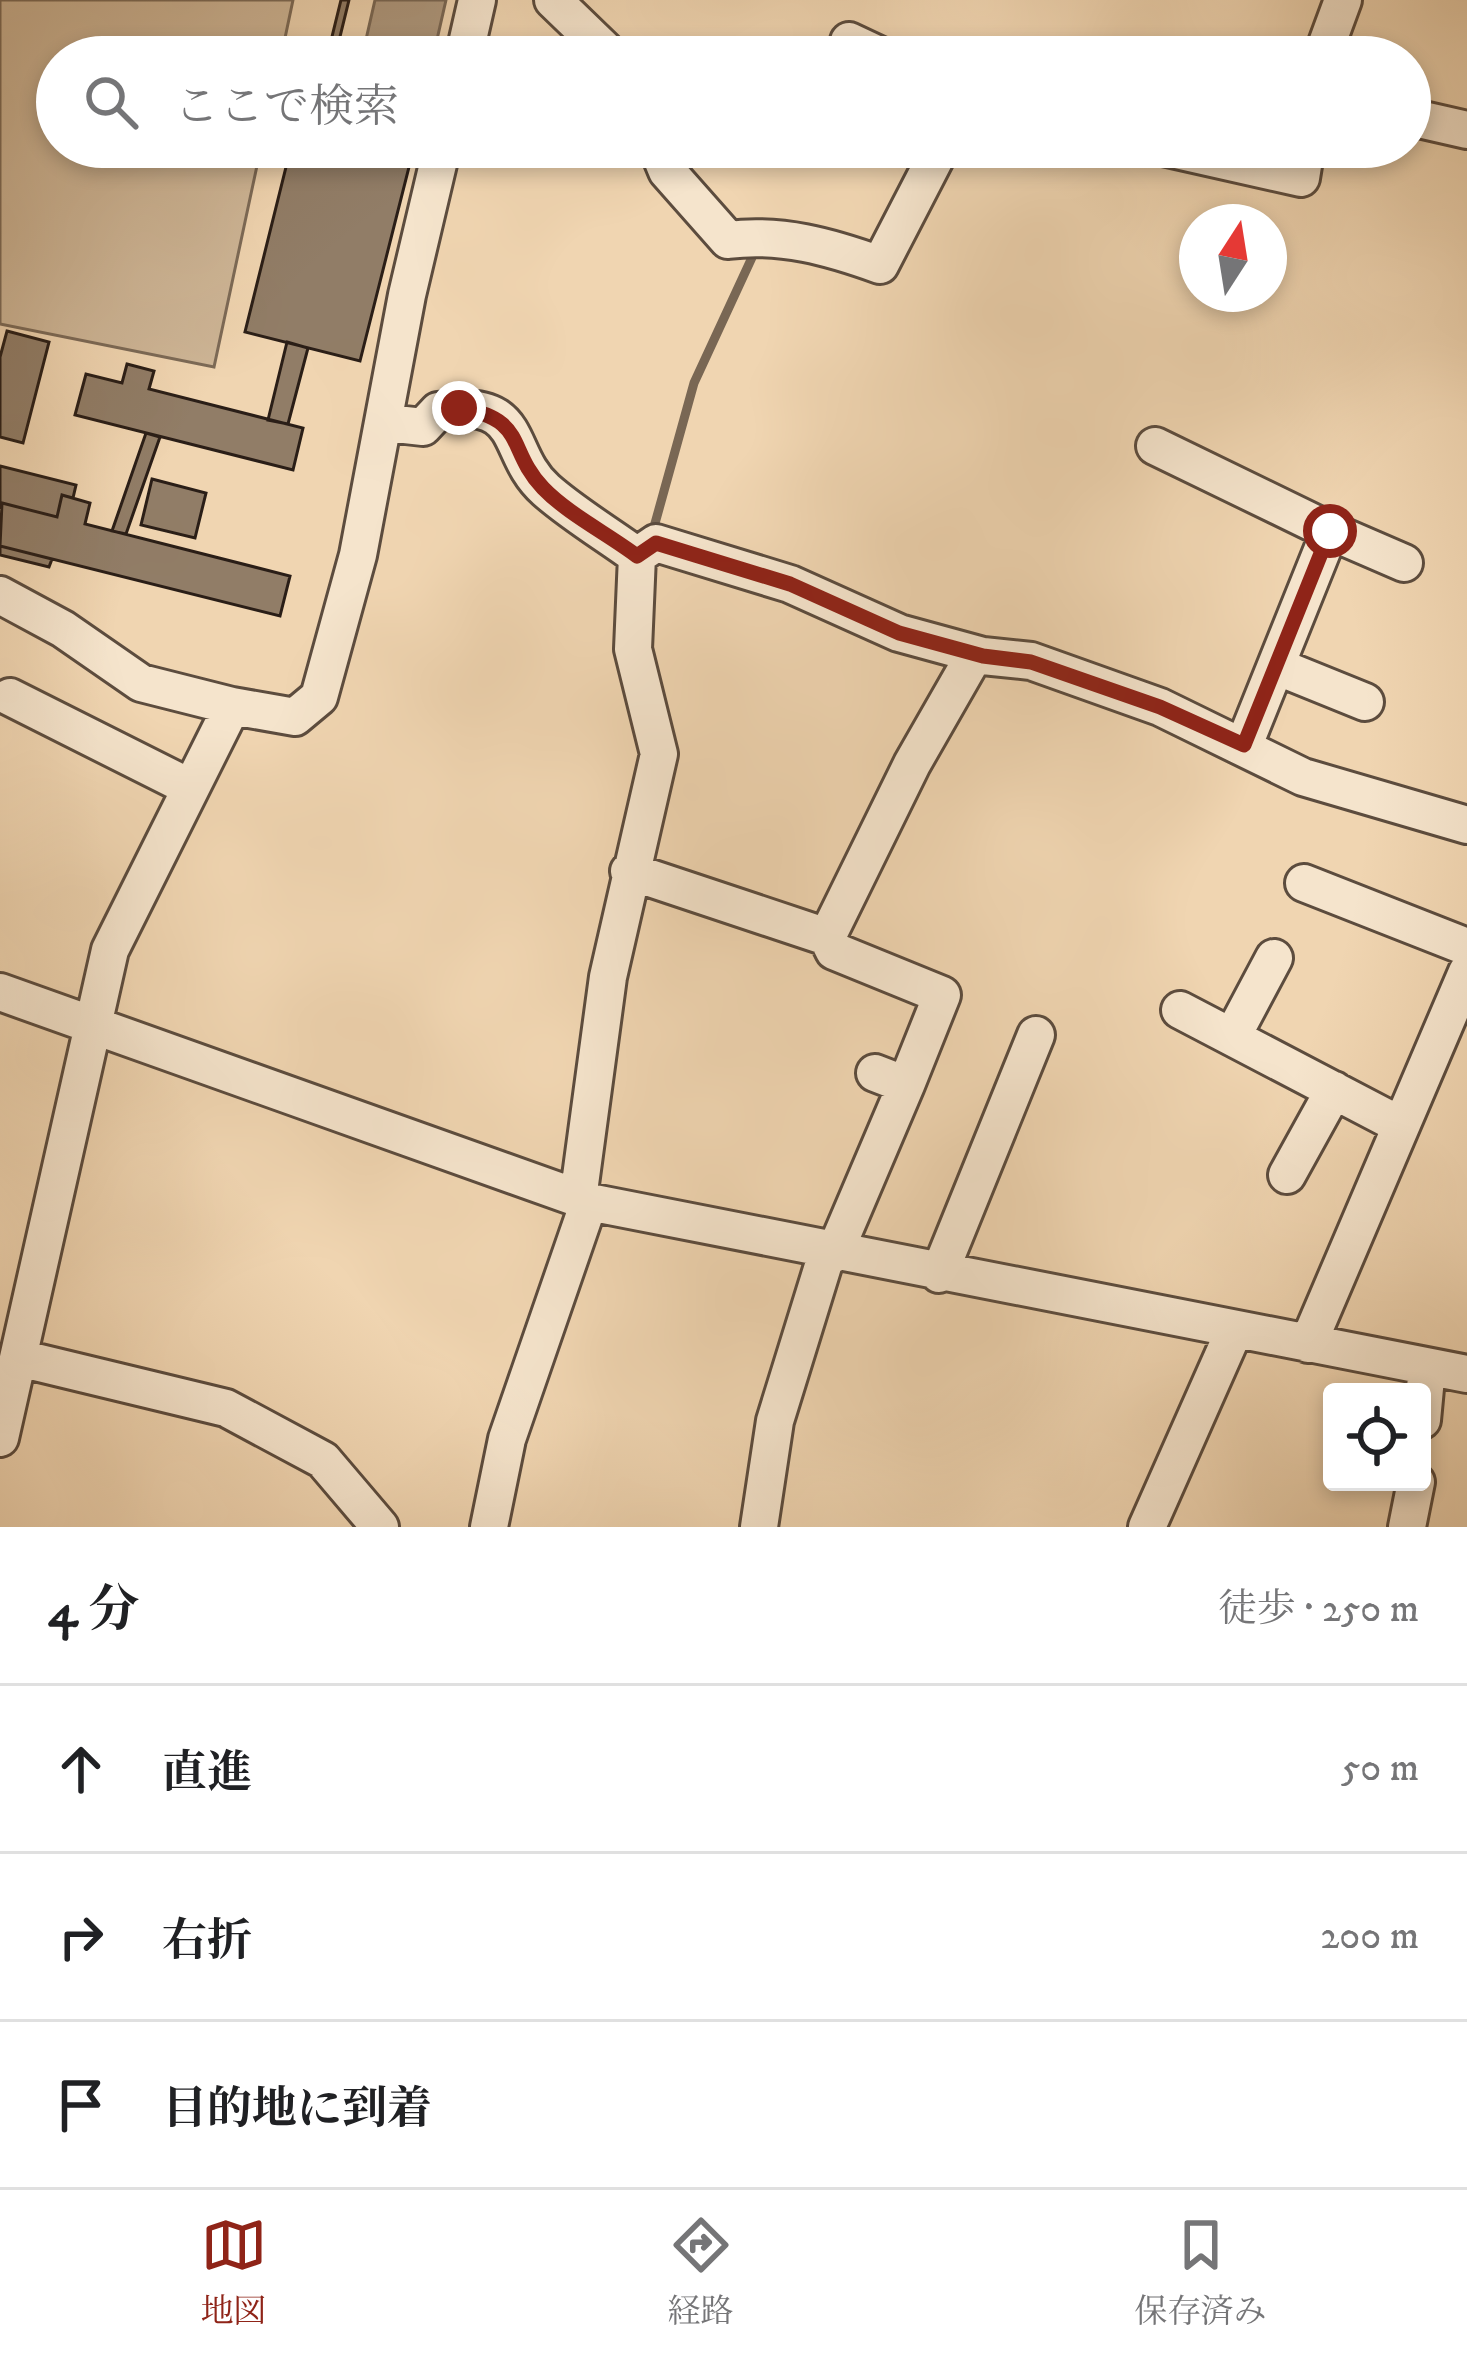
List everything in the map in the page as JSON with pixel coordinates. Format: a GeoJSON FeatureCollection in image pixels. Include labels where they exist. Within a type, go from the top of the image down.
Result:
{"type":"FeatureCollection","features":[{"type":"Feature","properties":{"kind":"street"},"geometry":{"type":"LineString","coordinates":[[469,36],[477,0]]}},
{"type":"Feature","properties":{"kind":"street"},"geometry":{"type":"LineString","coordinates":[[553,0],[590,36]]}},
{"type":"Feature","properties":{"kind":"street"},"geometry":{"type":"LineString","coordinates":[[1330,36],[1343,0]]}},
{"type":"Feature","properties":{"kind":"street"},"geometry":{"type":"LineString","coordinates":[[1431,122],[1467,130]]}},
{"type":"Feature","properties":{"kind":"street"},"geometry":{"type":"LineString","coordinates":[[0,595],[63,629],[141,683],[296,717],[319,698],[387,423],[407,295],[437,168]]}},
{"type":"Feature","properties":{"kind":"street"},"geometry":{"type":"LineString","coordinates":[[666,168],[728,240],[763,236],[829,247],[880,266],[930,168]]}},
{"type":"Feature","properties":{"kind":"street"},"geometry":{"type":"LineString","coordinates":[[1256,168],[1300,178],[1302,168]]}},
{"type":"Feature","properties":{"kind":"street"},"geometry":{"type":"LineString","coordinates":[[387,423],[424,427],[438,411],[485,412],[513,430],[542,487],[637,556]]}},
{"type":"Feature","properties":{"kind":"street"},"geometry":{"type":"LineString","coordinates":[[1155,446],[1404,563]]}},
{"type":"Feature","properties":{"kind":"street"},"geometry":{"type":"LineString","coordinates":[[1244,745],[1330,531]]}},
{"type":"Feature","properties":{"kind":"street"},"geometry":{"type":"LineString","coordinates":[[637,556],[656,543],[790,584],[899,633],[975,654],[1031,662],[1160,707],[1303,777],[1467,825]]}},
{"type":"Feature","properties":{"kind":"street"},"geometry":{"type":"LineString","coordinates":[[489,1527],[507,1438],[583,1201],[608,976],[659,754],[633,649],[637,556]]}},
{"type":"Feature","properties":{"kind":"street"},"geometry":{"type":"LineString","coordinates":[[827,937],[912,764],[975,654]]}},
{"type":"Feature","properties":{"kind":"street"},"geometry":{"type":"LineString","coordinates":[[1276,666],[1365,702]]}},
{"type":"Feature","properties":{"kind":"street"},"geometry":{"type":"LineString","coordinates":[[10,698],[191,788]]}},
{"type":"Feature","properties":{"kind":"street"},"geometry":{"type":"LineString","coordinates":[[0,1438],[110,950],[232,706]]}},
{"type":"Feature","properties":{"kind":"street"},"geometry":{"type":"LineString","coordinates":[[629,871],[827,937],[834,950],[942,995],[890,1079],[775,1421],[759,1527]]}},
{"type":"Feature","properties":{"kind":"street"},"geometry":{"type":"LineString","coordinates":[[1304,884],[1345,885],[1467,947]]}},
{"type":"Feature","properties":{"kind":"street"},"geometry":{"type":"LineString","coordinates":[[1232,1036],[1274,958]]}},
{"type":"Feature","properties":{"kind":"street"},"geometry":{"type":"LineString","coordinates":[[1308,1344],[1467,971]]}},
{"type":"Feature","properties":{"kind":"street"},"geometry":{"type":"LineString","coordinates":[[0,992],[583,1201],[1467,1374]]}},
{"type":"Feature","properties":{"kind":"street"},"geometry":{"type":"LineString","coordinates":[[1180,1010],[1400,1125]]}},
{"type":"Feature","properties":{"kind":"street"},"geometry":{"type":"LineString","coordinates":[[939,1274],[1036,1035]]}},
{"type":"Feature","properties":{"kind":"street"},"geometry":{"type":"LineString","coordinates":[[1287,1175],[1334,1090]]}},
{"type":"Feature","properties":{"kind":"street"},"geometry":{"type":"LineString","coordinates":[[1147,1527],[1234,1331]]}},
{"type":"Feature","properties":{"kind":"street"},"geometry":{"type":"LineString","coordinates":[[19,1358],[226,1408],[323,1460],[380,1527]]}},
{"type":"Feature","properties":{"kind":"street"},"geometry":{"type":"LineString","coordinates":[[1425,1383],[1427,1366]]}},
{"type":"Feature","properties":{"kind":"street"},"geometry":{"type":"LineString","coordinates":[[1407,1527],[1414,1491]]}},
{"type":"Feature","properties":{"kind":"shaded area"},"geometry":{"type":"Polygon","coordinates":[[[0,0],[293,0],[285,36],[36,36],[36,168],[257,168],[214,367],[0,324],[0,0]]]}},
{"type":"Feature","properties":{"kind":"shaded area"},"geometry":{"type":"Polygon","coordinates":[[[375,0],[446,0],[438,36],[367,36],[375,0]]]}},
{"type":"Feature","properties":{"kind":"building"},"geometry":{"type":"Polygon","coordinates":[[[341,0],[349,0],[340,36],[332,36],[341,0]]]}},
{"type":"Feature","properties":{"kind":"building"},"geometry":{"type":"Polygon","coordinates":[[[286,168],[409,168],[360,361],[245,332],[286,168]]]}},
{"type":"Feature","properties":{"kind":"building"},"geometry":{"type":"Polygon","coordinates":[[[7,331],[49,342],[23,443],[0,437],[0,357],[7,331]]]}},
{"type":"Feature","properties":{"kind":"building"},"geometry":{"type":"Polygon","coordinates":[[[287,342],[308,348],[288,424],[268,420],[287,342]]]}},
{"type":"Feature","properties":{"kind":"building"},"geometry":{"type":"Polygon","coordinates":[[[127,364],[154,371],[149,389],[303,428],[293,470],[75,415],[86,374],[122,383],[127,364]]]}},
{"type":"Feature","properties":{"kind":"building"},"geometry":{"type":"Polygon","coordinates":[[[146,433],[160,437],[126,534],[112,531],[146,433]]]}},
{"type":"Feature","properties":{"kind":"building"},"geometry":{"type":"Polygon","coordinates":[[[0,466],[76,485],[73,498],[62,495],[57,517],[2,503],[0,509],[0,466]]]}},
{"type":"Feature","properties":{"kind":"building"},"geometry":{"type":"Polygon","coordinates":[[[152,479],[206,493],[195,538],[141,525],[152,479]]]}},
{"type":"Feature","properties":{"kind":"building"},"geometry":{"type":"Polygon","coordinates":[[[62,495],[90,503],[85,524],[290,576],[280,616],[0,546],[2,503],[57,517],[62,495]]]}},
{"type":"Feature","properties":{"kind":"building"},"geometry":{"type":"Polygon","coordinates":[[[0,546],[52,559],[49,567],[0,555],[0,546]]]}},
{"type":"Feature","properties":{"kind":"waterway"},"geometry":{"type":"LineString","coordinates":[[654,527],[694,383],[755,251],[752,247]]}},
{"type":"Feature","properties":{"kind":"route"},"geometry":{"type":"LineString","coordinates":[[459,408],[485,412],[513,430],[542,487],[637,556],[656,543],[790,584],[859,610],[899,633],[983,656],[1031,662],[1160,707],[1244,745],[1330,531]]}}]}
